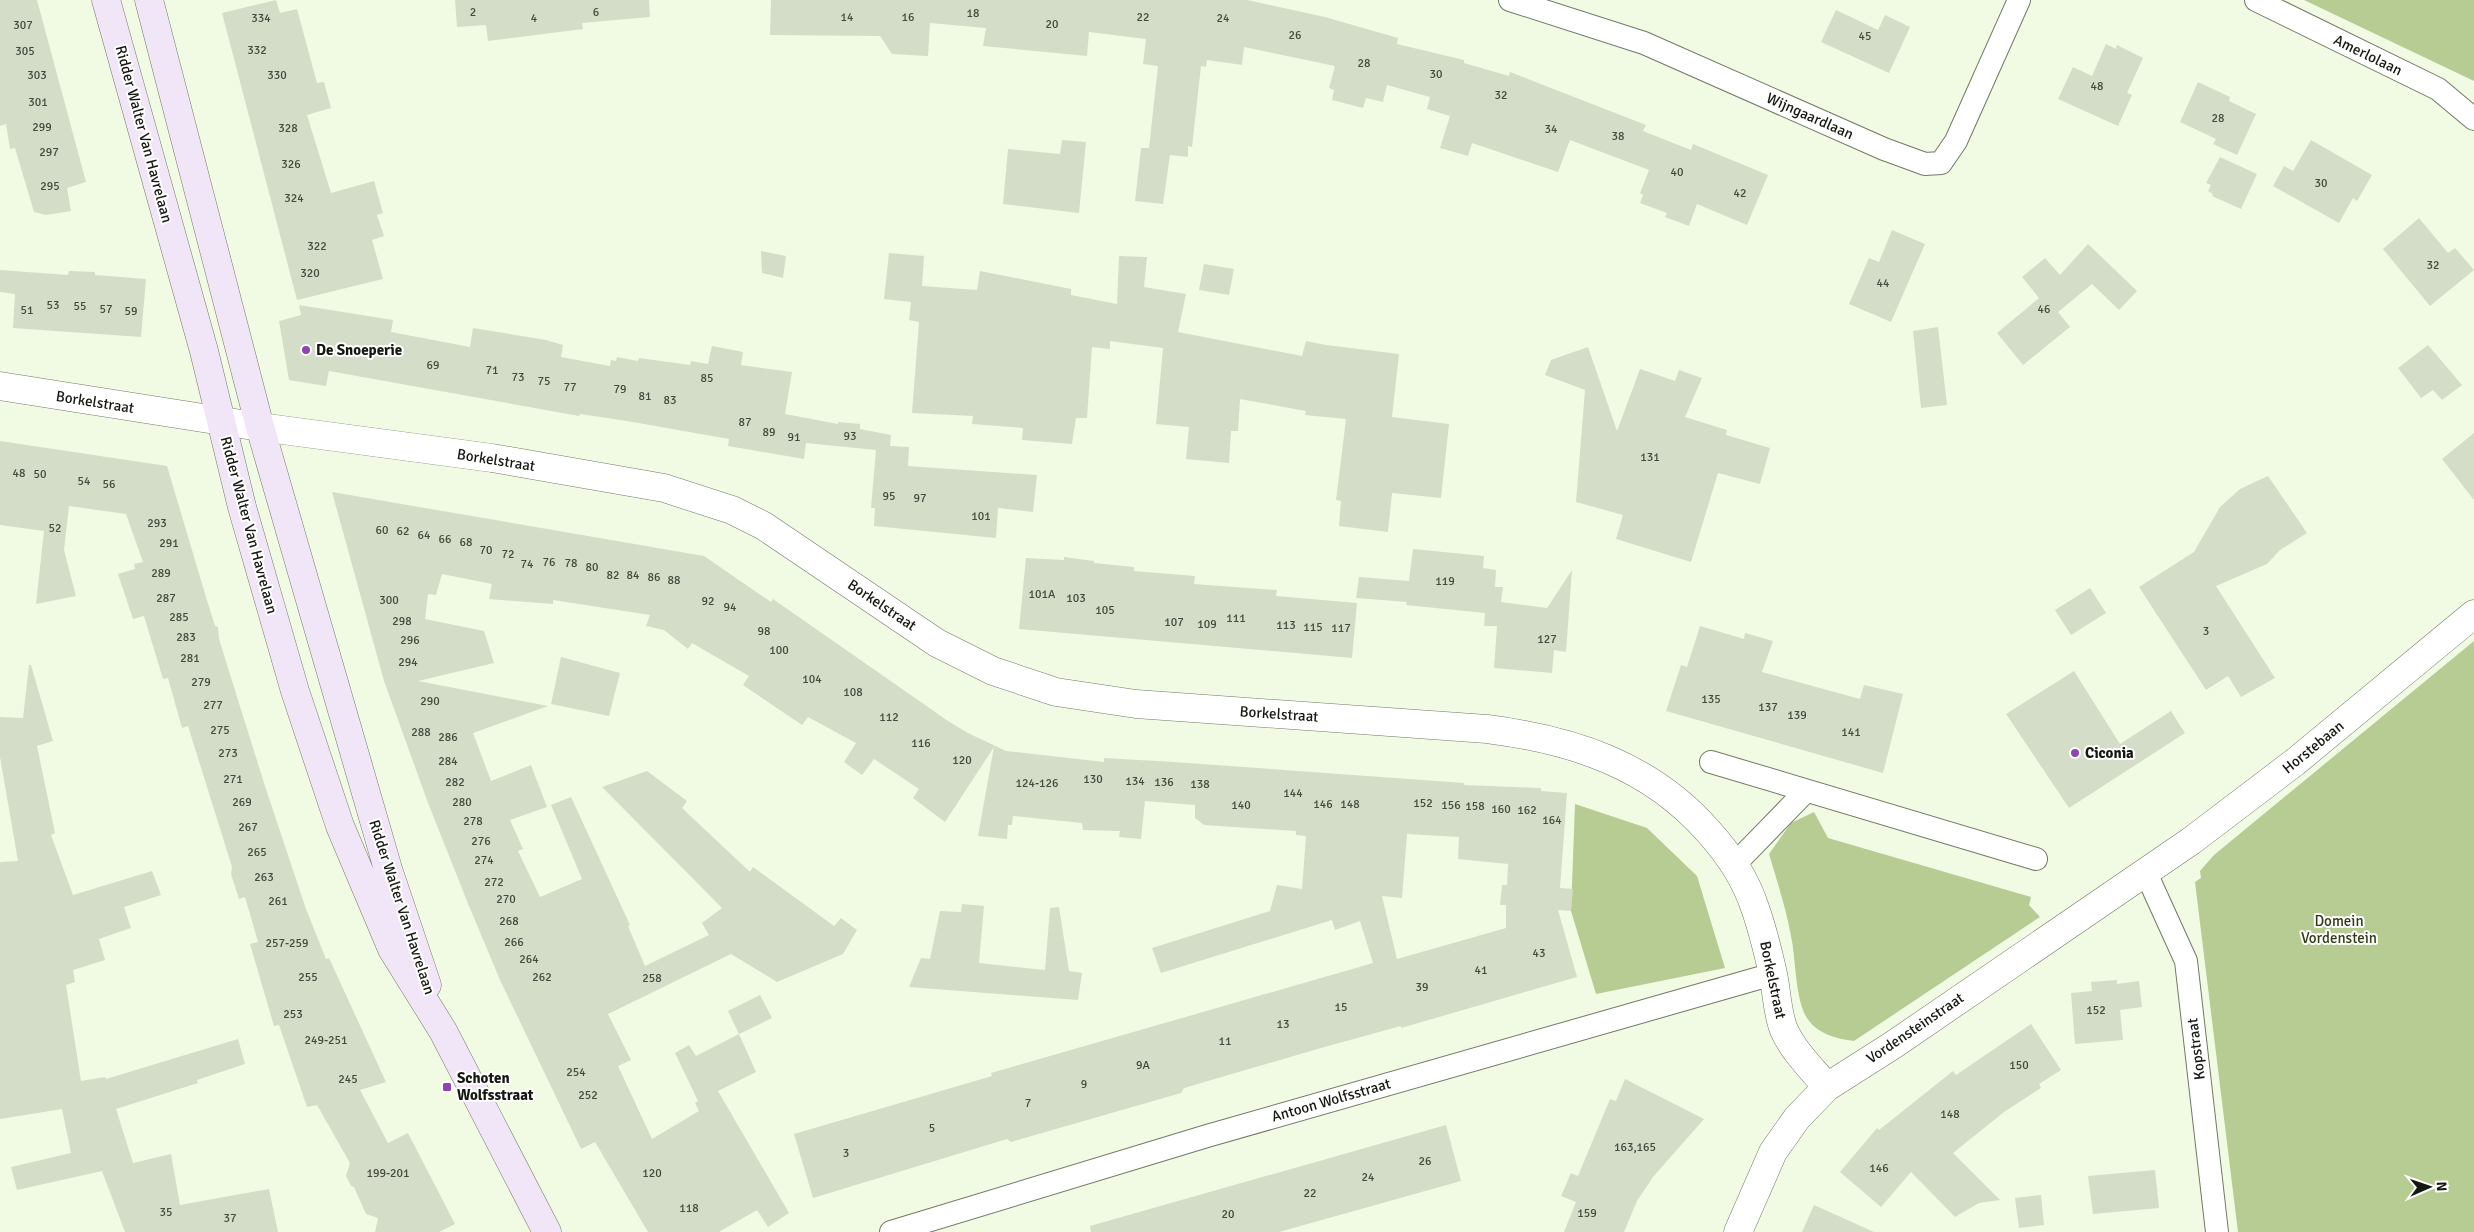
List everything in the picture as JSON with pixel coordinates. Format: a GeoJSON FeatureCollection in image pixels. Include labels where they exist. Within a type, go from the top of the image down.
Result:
{"type":"FeatureCollection","features":[{"type":"Feature","properties":{"kind":"main road","name":"Ridder Walter Van Havrelaan"},"geometry":{"type":"LineString","coordinates":[[106,0],[222,421],[242,508],[292,682],[340,826],[392,949],[443,1031],[534,1211],[547,1232]]}},
{"type":"Feature","properties":{"kind":"main road","name":"Ridder Walter Van Havrelaan"},"geometry":{"type":"LineString","coordinates":[[149,0],[260,427],[388,869],[443,1031]]}},
{"type":"Feature","properties":{"kind":"street","name":"Wijngaardlaan"},"geometry":{"type":"LineString","coordinates":[[1510,0],[1644,43],[1884,149],[1925,164],[1941,163],[1956,141],[2019,0]]}},
{"type":"Feature","properties":{"kind":"street","name":"Amerlolaan"},"geometry":{"type":"LineString","coordinates":[[2256,0],[2438,89],[2474,119]]}},
{"type":"Feature","properties":{"kind":"street","name":"Borkelstraat"},"geometry":{"type":"LineString","coordinates":[[0,386],[260,427],[492,458],[664,488],[732,510],[771,531],[937,643],[993,671],[1056,692],[1136,704],[1487,729],[1524,734],[1591,752],[1649,779],[1676,798],[1718,842],[1734,865],[1755,906],[1773,974],[1783,1028],[1794,1047],[1827,1087]]}},
{"type":"Feature","properties":{"kind":"street","name":"Horstebaan"},"geometry":{"type":"LineString","coordinates":[[2146,873],[2295,762],[2474,614]]}},
{"type":"Feature","properties":{"kind":"street"},"geometry":{"type":"LineString","coordinates":[[1711,762],[2036,859]]}},
{"type":"Feature","properties":{"kind":"street"},"geometry":{"type":"LineString","coordinates":[[1734,865],[1806,790]]}},
{"type":"Feature","properties":{"kind":"street","name":"Vordensteinstraat"},"geometry":{"type":"LineString","coordinates":[[1738,1232],[1773,1152],[1797,1118],[1827,1087],[2146,873]]}},
{"type":"Feature","properties":{"kind":"street","name":"Kopstraat"},"geometry":{"type":"LineString","coordinates":[[2146,873],[2186,961],[2217,1232]]}},
{"type":"Feature","properties":{"kind":"street","name":"Antoon Wolfsstraat"},"geometry":{"type":"LineString","coordinates":[[891,1232],[1207,1136],[1773,974]]}},
{"type":"Feature","properties":{"kind":"green space"},"geometry":{"type":"Polygon","coordinates":[[[2304,0],[2474,0],[2474,81],[2304,0]]]}},
{"type":"Feature","properties":{"kind":"green space","name":"Domein Vordenstein"},"geometry":{"type":"Polygon","coordinates":[[[2474,641],[2474,1232],[2238,1232],[2195,882],[2201,878],[2200,871],[2214,855],[2474,641]]]}},
{"type":"Feature","properties":{"kind":"green space"},"geometry":{"type":"Polygon","coordinates":[[[1575,804],[1647,828],[1697,876],[1725,968],[1596,994],[1571,911],[1575,804]]]}},
{"type":"Feature","properties":{"kind":"green space"},"geometry":{"type":"Polygon","coordinates":[[[1814,812],[1828,838],[2031,897],[2029,905],[2040,917],[1854,1041],[1828,1035],[1811,1024],[1803,1010],[1798,990],[1789,926],[1769,854],[1791,823],[1814,812]]]}},
{"type":"Feature","properties":{"kind":"building"},"geometry":{"type":"Polygon","coordinates":[[[0,0],[37,0],[86,182],[67,188],[71,211],[46,215],[34,212],[15,148],[10,149],[6,124],[0,126],[0,0]]]}},
{"type":"Feature","properties":{"kind":"building"},"geometry":{"type":"Polygon","coordinates":[[[276,0],[280,13],[297,9],[317,83],[324,82],[331,108],[307,115],[331,193],[374,181],[383,213],[377,215],[384,236],[372,240],[383,279],[297,300],[222,13],[276,0]]]}},
{"type":"Feature","properties":{"kind":"building"},"geometry":{"type":"Polygon","coordinates":[[[455,0],[649,0],[650,17],[582,23],[583,29],[488,41],[486,25],[457,27],[455,0]]]}},
{"type":"Feature","properties":{"kind":"building"},"geometry":{"type":"Polygon","coordinates":[[[771,0],[1247,0],[1325,17],[1398,38],[1397,44],[1464,60],[1464,63],[1509,76],[1510,72],[1646,125],[1643,131],[1691,150],[1693,144],[1768,175],[1747,225],[1697,204],[1689,226],[1665,217],[1667,213],[1640,203],[1643,195],[1640,193],[1649,170],[1570,140],[1558,172],[1472,143],[1468,156],[1440,148],[1450,116],[1427,109],[1430,97],[1387,85],[1383,102],[1366,98],[1363,108],[1332,100],[1334,90],[1329,88],[1335,66],[1244,47],[1242,65],[1207,60],[1206,67],[1201,66],[1192,147],[1188,146],[1188,157],[1170,155],[1163,204],[1135,201],[1141,148],[1149,148],[1158,66],[1143,64],[1146,39],[1089,32],[1087,56],[983,46],[986,28],[930,23],[928,56],[892,54],[880,36],[770,35],[771,0]]]}},
{"type":"Feature","properties":{"kind":"building"},"geometry":{"type":"Polygon","coordinates":[[[1836,10],[1878,30],[1885,15],[1910,27],[1889,73],[1821,42],[1836,10]]]}},
{"type":"Feature","properties":{"kind":"building"},"geometry":{"type":"Polygon","coordinates":[[[2106,44],[2116,49],[2117,45],[2143,58],[2127,93],[2132,95],[2118,126],[2058,99],[2073,67],[2092,76],[2106,44]]]}},
{"type":"Feature","properties":{"kind":"building"},"geometry":{"type":"Polygon","coordinates":[[[2198,82],[2230,97],[2229,101],[2256,114],[2237,155],[2213,144],[2216,139],[2180,122],[2198,82]]]}},
{"type":"Feature","properties":{"kind":"building"},"geometry":{"type":"Polygon","coordinates":[[[1062,140],[1086,142],[1079,213],[1003,204],[1008,149],[1060,154],[1062,140]]]}},
{"type":"Feature","properties":{"kind":"building"},"geometry":{"type":"Polygon","coordinates":[[[2311,140],[2372,175],[2357,201],[2353,198],[2339,223],[2273,186],[2284,166],[2293,171],[2311,140]]]}},
{"type":"Feature","properties":{"kind":"building"},"geometry":{"type":"Polygon","coordinates":[[[2220,157],[2257,174],[2241,209],[2212,196],[2213,194],[2208,191],[2211,185],[2206,183],[2220,157]]]}},
{"type":"Feature","properties":{"kind":"building"},"geometry":{"type":"Polygon","coordinates":[[[2419,218],[2448,253],[2455,248],[2474,270],[2430,306],[2383,249],[2419,218]]]}},
{"type":"Feature","properties":{"kind":"building"},"geometry":{"type":"Polygon","coordinates":[[[1892,230],[1925,244],[1891,322],[1849,304],[1869,258],[1879,262],[1892,230]]]}},
{"type":"Feature","properties":{"kind":"building"},"geometry":{"type":"Polygon","coordinates":[[[2088,244],[2137,291],[2119,310],[2092,284],[2058,312],[2070,327],[2023,365],[1997,333],[2039,298],[2022,277],[2045,258],[2060,275],[2088,244]]]}},
{"type":"Feature","properties":{"kind":"building"},"geometry":{"type":"Polygon","coordinates":[[[761,251],[786,256],[783,278],[762,273],[761,251]]]}},
{"type":"Feature","properties":{"kind":"building"},"geometry":{"type":"Polygon","coordinates":[[[889,253],[924,256],[922,286],[977,290],[980,271],[1071,289],[1071,295],[1117,304],[1119,256],[1147,257],[1144,287],[1186,294],[1178,332],[1302,356],[1306,341],[1399,354],[1392,417],[1449,424],[1441,498],[1392,493],[1388,532],[1339,526],[1341,501],[1336,500],[1346,419],[1305,415],[1306,411],[1240,399],[1238,431],[1231,431],[1229,463],[1186,459],[1189,427],[1156,424],[1163,348],[1110,341],[1110,349],[1092,347],[1087,418],[1076,418],[1072,444],[1022,440],[1023,428],[972,424],[973,416],[912,413],[919,322],[909,320],[911,302],[884,299],[889,253]]]}},
{"type":"Feature","properties":{"kind":"building"},"geometry":{"type":"Polygon","coordinates":[[[1204,264],[1234,269],[1229,295],[1199,290],[1204,264]]]}},
{"type":"Feature","properties":{"kind":"building"},"geometry":{"type":"Polygon","coordinates":[[[0,270],[68,275],[69,271],[95,272],[95,275],[146,279],[141,337],[13,328],[15,294],[0,292],[0,270]]]}},
{"type":"Feature","properties":{"kind":"building"},"geometry":{"type":"Polygon","coordinates":[[[299,305],[393,320],[391,332],[470,347],[473,328],[546,340],[563,345],[561,357],[610,366],[611,360],[616,361],[617,357],[638,361],[639,358],[690,365],[691,361],[708,364],[712,346],[743,352],[741,365],[792,372],[785,414],[838,424],[838,422],[860,424],[860,429],[891,435],[890,446],[909,447],[908,466],[1037,475],[1033,512],[998,508],[996,538],[874,526],[875,508],[871,508],[876,450],[806,443],[804,459],[728,446],[729,439],[627,421],[580,414],[579,416],[329,371],[326,386],[289,380],[279,321],[301,315],[299,305]]]}},
{"type":"Feature","properties":{"kind":"building"},"geometry":{"type":"Polygon","coordinates":[[[1938,327],[1947,405],[1921,408],[1913,331],[1938,327]]]}},
{"type":"Feature","properties":{"kind":"building"},"geometry":{"type":"Polygon","coordinates":[[[2428,345],[2462,385],[2442,400],[2433,390],[2421,398],[2398,368],[2428,345]]]}},
{"type":"Feature","properties":{"kind":"building"},"geometry":{"type":"Polygon","coordinates":[[[1588,347],[1617,431],[1640,369],[1675,381],[1679,370],[1702,378],[1685,417],[1727,430],[1726,435],[1770,448],[1760,484],[1718,473],[1691,562],[1616,539],[1623,515],[1576,502],[1585,390],[1545,375],[1551,360],[1588,347]]]}},
{"type":"Feature","properties":{"kind":"building"},"geometry":{"type":"Polygon","coordinates":[[[2474,433],[2474,500],[2442,459],[2474,433]]]}},
{"type":"Feature","properties":{"kind":"building"},"geometry":{"type":"Polygon","coordinates":[[[0,441],[167,466],[215,626],[218,627],[219,639],[264,783],[306,909],[326,959],[329,958],[386,1082],[360,1090],[388,1143],[408,1133],[455,1224],[439,1232],[375,1232],[378,1218],[366,1214],[354,1187],[351,1186],[346,1176],[350,1163],[317,1105],[307,1107],[279,1025],[274,1026],[250,944],[258,942],[245,897],[239,899],[231,874],[232,867],[188,726],[182,728],[168,678],[163,679],[144,616],[133,619],[118,574],[135,569],[134,564],[143,562],[126,514],[69,506],[64,550],[76,596],[36,604],[44,531],[0,525],[0,441]]]}},
{"type":"Feature","properties":{"kind":"building"},"geometry":{"type":"Polygon","coordinates":[[[2268,476],[2307,533],[2280,550],[2267,564],[2216,586],[2275,678],[2241,697],[2228,676],[2206,690],[2139,587],[2194,552],[2220,507],[2240,489],[2268,476]]]}},
{"type":"Feature","properties":{"kind":"building"},"geometry":{"type":"Polygon","coordinates":[[[332,492],[704,556],[771,602],[773,599],[948,721],[1006,751],[1104,762],[1104,758],[1174,762],[1464,783],[1464,785],[1541,788],[1541,791],[1567,793],[1560,888],[1573,889],[1571,911],[1558,910],[1577,977],[1401,1028],[1401,1026],[1321,1048],[1184,1088],[1181,1093],[1011,1142],[1007,1139],[813,1198],[794,1134],[992,1076],[991,1073],[1373,963],[1360,921],[1335,930],[1332,920],[1161,973],[1152,948],[1270,911],[1277,885],[1302,889],[1306,836],[1296,835],[1296,831],[1204,825],[1195,818],[1195,805],[1145,801],[1141,839],[1119,837],[1120,831],[1083,830],[1082,823],[1013,816],[1012,825],[1008,825],[1007,839],[978,836],[994,747],[945,822],[913,798],[919,789],[874,759],[862,775],[844,762],[856,743],[808,717],[802,725],[743,685],[749,676],[692,643],[688,649],[664,630],[646,626],[650,615],[553,600],[553,604],[489,599],[492,584],[442,574],[436,595],[428,594],[425,619],[484,631],[494,663],[418,681],[548,706],[473,733],[491,781],[531,765],[547,807],[510,820],[523,849],[518,851],[540,897],[582,879],[551,805],[571,797],[630,925],[628,926],[645,966],[709,935],[702,923],[722,908],[602,787],[647,771],[687,801],[682,808],[750,872],[753,867],[834,926],[841,918],[857,930],[843,954],[777,982],[731,954],[608,1014],[631,1060],[618,1066],[652,1139],[699,1111],[695,1103],[698,1101],[675,1053],[689,1045],[696,1056],[739,1034],[756,1072],[718,1091],[789,1213],[768,1227],[757,1210],[719,1232],[648,1232],[595,1142],[581,1149],[500,980],[428,803],[384,681],[332,492]],[[1407,834],[1402,898],[1382,896],[1397,959],[1506,928],[1506,905],[1500,905],[1502,885],[1507,885],[1508,864],[1458,859],[1459,837],[1407,834]]]}},
{"type":"Feature","properties":{"kind":"building"},"geometry":{"type":"Polygon","coordinates":[[[1413,549],[1484,556],[1483,568],[1496,570],[1495,587],[1503,587],[1501,602],[1547,608],[1572,570],[1566,652],[1554,650],[1552,673],[1494,668],[1497,626],[1484,626],[1485,613],[1406,605],[1407,602],[1356,598],[1359,577],[1409,581],[1413,549]]]}},
{"type":"Feature","properties":{"kind":"building"},"geometry":{"type":"Polygon","coordinates":[[[1064,557],[1094,561],[1094,563],[1134,567],[1134,571],[1195,576],[1194,584],[1277,590],[1276,596],[1357,603],[1352,658],[1019,629],[1026,558],[1064,560],[1064,557]]]}},
{"type":"Feature","properties":{"kind":"building"},"geometry":{"type":"Polygon","coordinates":[[[2090,588],[2106,613],[2071,635],[2055,610],[2090,588]]]}},
{"type":"Feature","properties":{"kind":"building"},"geometry":{"type":"Polygon","coordinates":[[[1700,626],[1744,639],[1745,633],[1773,641],[1762,672],[1860,699],[1864,685],[1903,694],[1883,773],[1666,711],[1681,665],[1687,667],[1700,626]]]}},
{"type":"Feature","properties":{"kind":"building"},"geometry":{"type":"Polygon","coordinates":[[[561,657],[620,673],[609,716],[551,704],[561,657]]]}},
{"type":"Feature","properties":{"kind":"building"},"geometry":{"type":"Polygon","coordinates":[[[29,665],[31,665],[53,741],[37,746],[55,833],[51,835],[73,895],[152,871],[161,895],[124,907],[131,928],[99,939],[105,960],[73,970],[75,982],[66,985],[81,1081],[105,1077],[106,1079],[238,1039],[245,1064],[197,1080],[198,1083],[116,1109],[133,1163],[171,1154],[180,1205],[269,1189],[278,1232],[125,1232],[102,1171],[17,1190],[11,1167],[71,1153],[62,1109],[0,1119],[0,862],[18,861],[0,757],[0,717],[23,718],[29,665]]]}},
{"type":"Feature","properties":{"kind":"building","name":"Ciconia"},"geometry":{"type":"Polygon","coordinates":[[[2074,671],[2120,744],[2171,711],[2185,733],[2069,808],[2006,714],[2074,671]]]}},
{"type":"Feature","properties":{"kind":"building"},"geometry":{"type":"Polygon","coordinates":[[[962,904],[984,906],[979,963],[1045,970],[1050,908],[1059,907],[1069,971],[1082,973],[1078,1000],[909,987],[921,958],[930,959],[940,911],[961,912],[962,904]]]}},
{"type":"Feature","properties":{"kind":"building"},"geometry":{"type":"Polygon","coordinates":[[[2117,980],[2117,984],[2139,981],[2142,1007],[2120,1010],[2123,1040],[2075,1044],[2071,993],[2092,991],[2091,982],[2117,980]]]}},
{"type":"Feature","properties":{"kind":"building"},"geometry":{"type":"Polygon","coordinates":[[[760,995],[772,1018],[739,1034],[728,1011],[760,995]]]}},
{"type":"Feature","properties":{"kind":"building"},"geometry":{"type":"Polygon","coordinates":[[[2031,1024],[2061,1070],[2039,1084],[2041,1088],[2004,1112],[1953,1153],[2000,1200],[1979,1203],[1955,1217],[1911,1172],[1881,1207],[1840,1172],[1877,1128],[1879,1130],[1953,1071],[1956,1075],[2031,1024]]]}},
{"type":"Feature","properties":{"kind":"building"},"geometry":{"type":"Polygon","coordinates":[[[1625,1079],[1704,1119],[1653,1177],[1637,1201],[1624,1232],[1564,1232],[1576,1202],[1561,1196],[1571,1173],[1578,1176],[1610,1099],[1616,1101],[1625,1079]]]}},
{"type":"Feature","properties":{"kind":"building"},"geometry":{"type":"Polygon","coordinates":[[[1446,1125],[1461,1181],[1279,1232],[1091,1232],[1090,1226],[1446,1125]]]}},
{"type":"Feature","properties":{"kind":"building"},"geometry":{"type":"Polygon","coordinates":[[[2155,1170],[2159,1208],[2093,1214],[2088,1176],[2155,1170]]]}},
{"type":"Feature","properties":{"kind":"building"},"geometry":{"type":"Polygon","coordinates":[[[2041,1195],[2044,1225],[2019,1228],[2015,1198],[2041,1195]]]}},
{"type":"Feature","properties":{"kind":"building"},"geometry":{"type":"Polygon","coordinates":[[[1814,1205],[1874,1232],[1802,1232],[1814,1205]]]}},
{"type":"Feature","properties":{"kind":"place","name":"De Snoeperie"},"geometry":{"type":"Point","coordinates":[306,350]}},
{"type":"Feature","properties":{"kind":"place","name":"Ciconia"},"geometry":{"type":"Point","coordinates":[2075,753]}},
{"type":"Feature","properties":{"kind":"place","name":"Schoten Wolfsstraat"},"geometry":{"type":"Point","coordinates":[447,1087]}}]}
